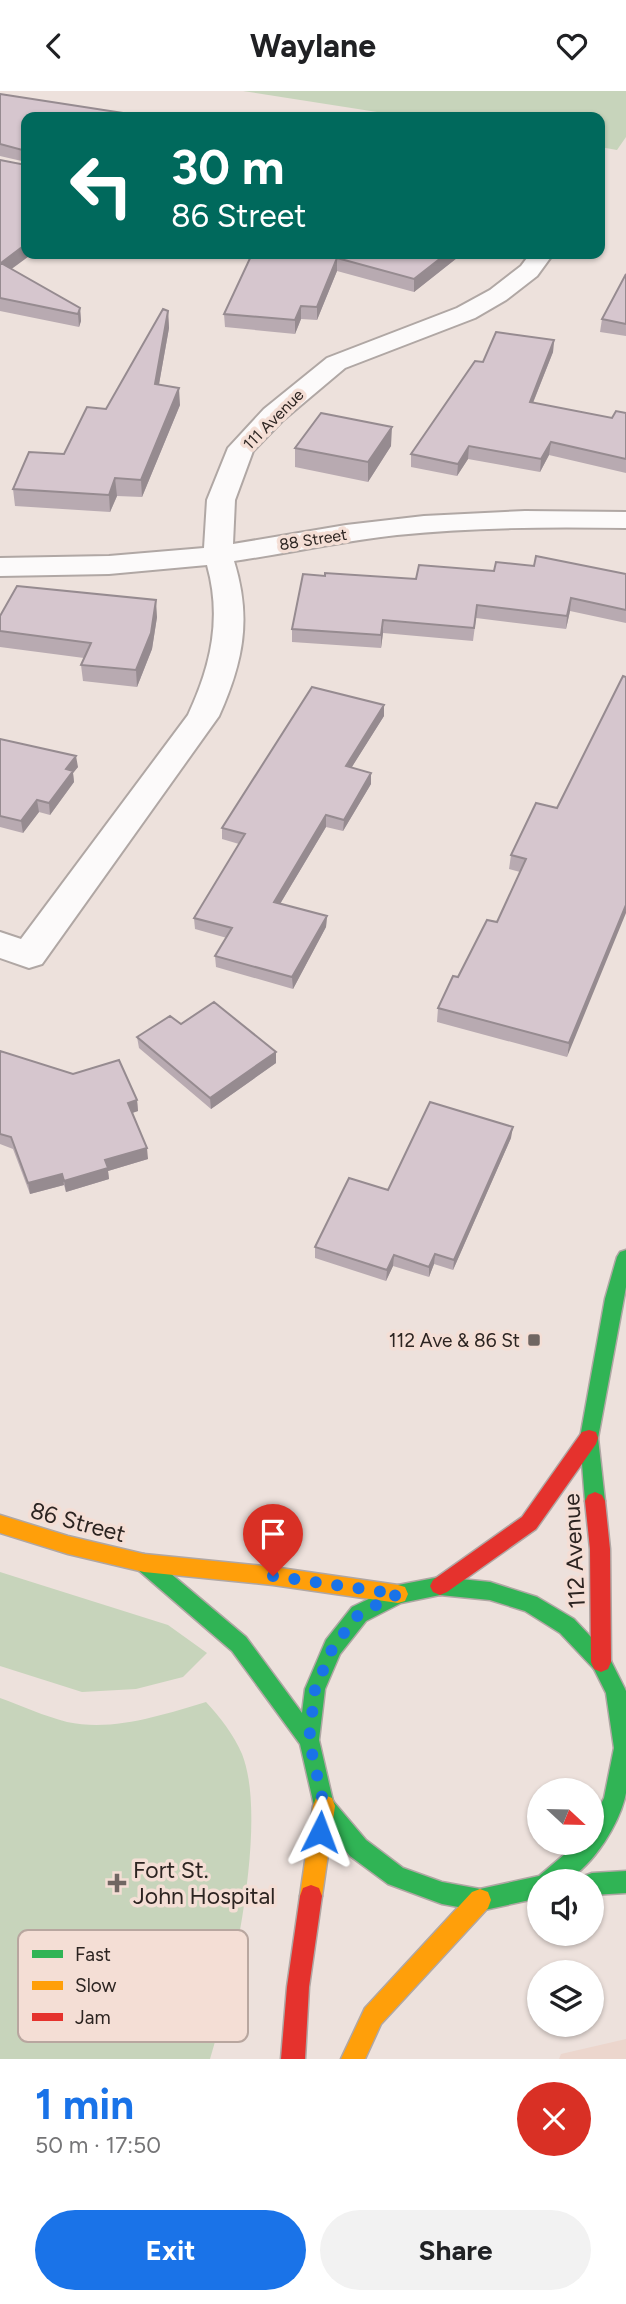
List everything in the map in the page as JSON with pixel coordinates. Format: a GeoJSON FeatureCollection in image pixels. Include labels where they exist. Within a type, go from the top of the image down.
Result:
{"type":"FeatureCollection","features":[{"type":"Feature","properties":{"kind":"street","name":"111 Avenue"},"geometry":{"type":"LineString","coordinates":[[15,950],[176,755],[203,716],[221,677],[229,624],[228,588],[218,555],[221,500],[241,448],[281,408],[336,363],[466,313],[498,295],[529,271],[537,259]]}},
{"type":"Feature","properties":{"kind":"street","name":"88 Street"},"geometry":{"type":"LineString","coordinates":[[0,567],[113,567],[218,555],[329,536],[422,524],[514,519],[626,520]]}},
{"type":"Feature","properties":{"kind":"street","name":"112 Avenue"},"geometry":{"type":"LineString","coordinates":[[601,1662],[600,1549],[589,1438],[614,1299],[626,1257]]}},
{"type":"Feature","properties":{"kind":"street","name":"112 Avenue"},"geometry":{"type":"LineString","coordinates":[[440,1586],[529,1523],[589,1438]]}},
{"type":"Feature","properties":{"kind":"street","name":"86 Street"},"geometry":{"type":"LineString","coordinates":[[0,1524],[68,1545],[144,1563],[273,1576],[398,1594]]}},
{"type":"Feature","properties":{"kind":"street","name":"86 Street"},"geometry":{"type":"LineString","coordinates":[[144,1563],[239,1644],[309,1740]]}},
{"type":"Feature","properties":{"kind":"street"},"geometry":{"type":"LineString","coordinates":[[293,2059],[298,1987],[324,1806],[309,1740],[315,1689],[333,1647],[359,1614],[398,1594],[440,1586],[490,1591],[530,1604],[567,1626],[601,1662],[621,1697],[624,1748],[614,1800],[590,1847],[563,1869]]}},
{"type":"Feature","properties":{"kind":"street"},"geometry":{"type":"LineString","coordinates":[[324,1806],[358,1848],[396,1876],[442,1893],[480,1900],[527,1890]]}},
{"type":"Feature","properties":{"kind":"street"},"geometry":{"type":"LineString","coordinates":[[604,1883],[626,1882]]}},
{"type":"Feature","properties":{"kind":"street"},"geometry":{"type":"LineString","coordinates":[[353,2059],[373,2016],[480,1900]]}},
{"type":"Feature","properties":{"kind":"shaded area"},"geometry":{"type":"Polygon","coordinates":[[[626,2039],[626,2059],[559,2059],[561,2054],[626,2039]]]}},
{"type":"Feature","properties":{"kind":"green space"},"geometry":{"type":"Polygon","coordinates":[[[243,91],[626,91],[626,137],[617,150],[605,148],[605,112],[377,112],[243,91]]]}},
{"type":"Feature","properties":{"kind":"green space"},"geometry":{"type":"Polygon","coordinates":[[[0,1572],[168,1625],[207,1653],[183,1677],[136,1689],[82,1692],[0,1666],[0,1572]]]}},
{"type":"Feature","properties":{"kind":"green space","name":"Fort St. John Hospital"},"geometry":{"type":"Polygon","coordinates":[[[0,1698],[41,1714],[84,1725],[137,1721],[206,1702],[235,1740],[242,1754],[249,1784],[249,1862],[240,1930],[18,1930],[18,2042],[215,2042],[210,2059],[0,2059],[0,1698]]]}},
{"type":"Feature","properties":{"kind":"building"},"geometry":{"type":"Polygon","coordinates":[[[0,94],[117,112],[21,112],[21,150],[0,144],[0,94]]]}},
{"type":"Feature","properties":{"kind":"building"},"geometry":{"type":"Polygon","coordinates":[[[0,160],[21,164],[21,248],[1,263],[80,308],[78,314],[0,298],[0,160]]]}},
{"type":"Feature","properties":{"kind":"building"},"geometry":{"type":"Polygon","coordinates":[[[250,259],[337,259],[317,307],[301,306],[295,320],[224,314],[250,259]]]}},
{"type":"Feature","properties":{"kind":"building"},"geometry":{"type":"Polygon","coordinates":[[[341,259],[440,259],[414,279],[341,259]]]}},
{"type":"Feature","properties":{"kind":"building"},"geometry":{"type":"Polygon","coordinates":[[[626,274],[626,324],[602,319],[626,274]]]}},
{"type":"Feature","properties":{"kind":"building"},"geometry":{"type":"Polygon","coordinates":[[[163,309],[168,311],[155,384],[179,388],[141,480],[115,478],[109,495],[13,489],[29,452],[64,454],[87,407],[106,409],[163,309]]]}},
{"type":"Feature","properties":{"kind":"building"},"geometry":{"type":"Polygon","coordinates":[[[496,332],[554,340],[530,402],[612,418],[616,411],[626,413],[626,459],[551,442],[541,459],[469,446],[458,464],[411,454],[475,361],[483,362],[496,332]]]}},
{"type":"Feature","properties":{"kind":"building"},"geometry":{"type":"Polygon","coordinates":[[[321,413],[392,427],[368,462],[295,448],[321,413]]]}},
{"type":"Feature","properties":{"kind":"building"},"geometry":{"type":"Polygon","coordinates":[[[536,556],[626,574],[626,610],[571,598],[567,616],[477,605],[474,628],[383,620],[381,635],[292,629],[303,574],[416,579],[419,565],[494,571],[496,562],[534,566],[536,556]]]}},
{"type":"Feature","properties":{"kind":"building"},"geometry":{"type":"Polygon","coordinates":[[[17,586],[156,600],[151,633],[136,670],[81,665],[91,643],[0,631],[0,616],[17,586]]]}},
{"type":"Feature","properties":{"kind":"building"},"geometry":{"type":"Polygon","coordinates":[[[623,676],[626,677],[626,905],[569,1043],[438,1008],[453,976],[458,977],[487,920],[497,922],[526,859],[511,855],[536,803],[557,808],[623,676]]]}},
{"type":"Feature","properties":{"kind":"building"},"geometry":{"type":"Polygon","coordinates":[[[312,687],[384,705],[346,766],[371,773],[344,820],[326,815],[274,902],[327,916],[292,977],[215,956],[232,928],[194,918],[245,834],[222,828],[312,687]]]}},
{"type":"Feature","properties":{"kind":"building"},"geometry":{"type":"Polygon","coordinates":[[[0,739],[76,756],[66,769],[73,771],[49,803],[37,800],[21,821],[0,816],[0,739]]]}},
{"type":"Feature","properties":{"kind":"building"},"geometry":{"type":"Polygon","coordinates":[[[214,1002],[276,1052],[210,1098],[137,1037],[170,1016],[181,1024],[214,1002]]]}},
{"type":"Feature","properties":{"kind":"building"},"geometry":{"type":"Polygon","coordinates":[[[0,1051],[73,1074],[119,1060],[137,1100],[128,1103],[147,1148],[105,1160],[108,1168],[64,1181],[62,1174],[28,1183],[11,1137],[0,1134],[0,1051]]]}},
{"type":"Feature","properties":{"kind":"building"},"geometry":{"type":"Polygon","coordinates":[[[430,1102],[513,1127],[454,1260],[435,1254],[429,1267],[394,1255],[387,1270],[315,1247],[349,1178],[388,1190],[430,1102]]]}},
{"type":"Feature","properties":{"kind":"traffic: fast"},"geometry":{"type":"LineString","coordinates":[[595,1501],[589,1438],[614,1299],[626,1257]]}},
{"type":"Feature","properties":{"kind":"traffic: fast"},"geometry":{"type":"LineString","coordinates":[[144,1563],[239,1644],[309,1740]]}},
{"type":"Feature","properties":{"kind":"traffic: fast"},"geometry":{"type":"LineString","coordinates":[[527,1890],[480,1900],[442,1893],[396,1876],[358,1848],[324,1806],[309,1740],[315,1689],[333,1647],[359,1614],[398,1594],[440,1586],[490,1591],[530,1604],[567,1626],[601,1662],[616,1692],[624,1748],[614,1800],[590,1847],[563,1869]]}},
{"type":"Feature","properties":{"kind":"traffic: fast"},"geometry":{"type":"LineString","coordinates":[[604,1883],[626,1882]]}},
{"type":"Feature","properties":{"kind":"traffic: slow"},"geometry":{"type":"LineString","coordinates":[[0,1524],[68,1545],[144,1563],[273,1576],[398,1594]]}},
{"type":"Feature","properties":{"kind":"traffic: slow"},"geometry":{"type":"LineString","coordinates":[[311,1896],[324,1806]]}},
{"type":"Feature","properties":{"kind":"traffic: slow"},"geometry":{"type":"LineString","coordinates":[[353,2059],[373,2016],[480,1900]]}},
{"type":"Feature","properties":{"kind":"traffic: jam"},"geometry":{"type":"LineString","coordinates":[[440,1586],[529,1523],[589,1438]]}},
{"type":"Feature","properties":{"kind":"traffic: jam"},"geometry":{"type":"LineString","coordinates":[[595,1501],[600,1549],[601,1662]]}},
{"type":"Feature","properties":{"kind":"traffic: jam"},"geometry":{"type":"LineString","coordinates":[[293,2059],[298,1987],[311,1896]]}},
{"type":"Feature","properties":{"kind":"place","name":"112 Ave & 86 St"},"geometry":{"type":"Point","coordinates":[534,1340]}},
{"type":"Feature","properties":{"kind":"place","name":"Fort St. John Hospital"},"geometry":{"type":"Point","coordinates":[117,1883]}},
{"type":"Feature","properties":{"kind":"route"},"geometry":{"type":"LineString","coordinates":[[273,1576],[398,1594],[359,1614],[333,1647],[315,1689],[309,1740],[324,1806],[320,1832]]}}]}
